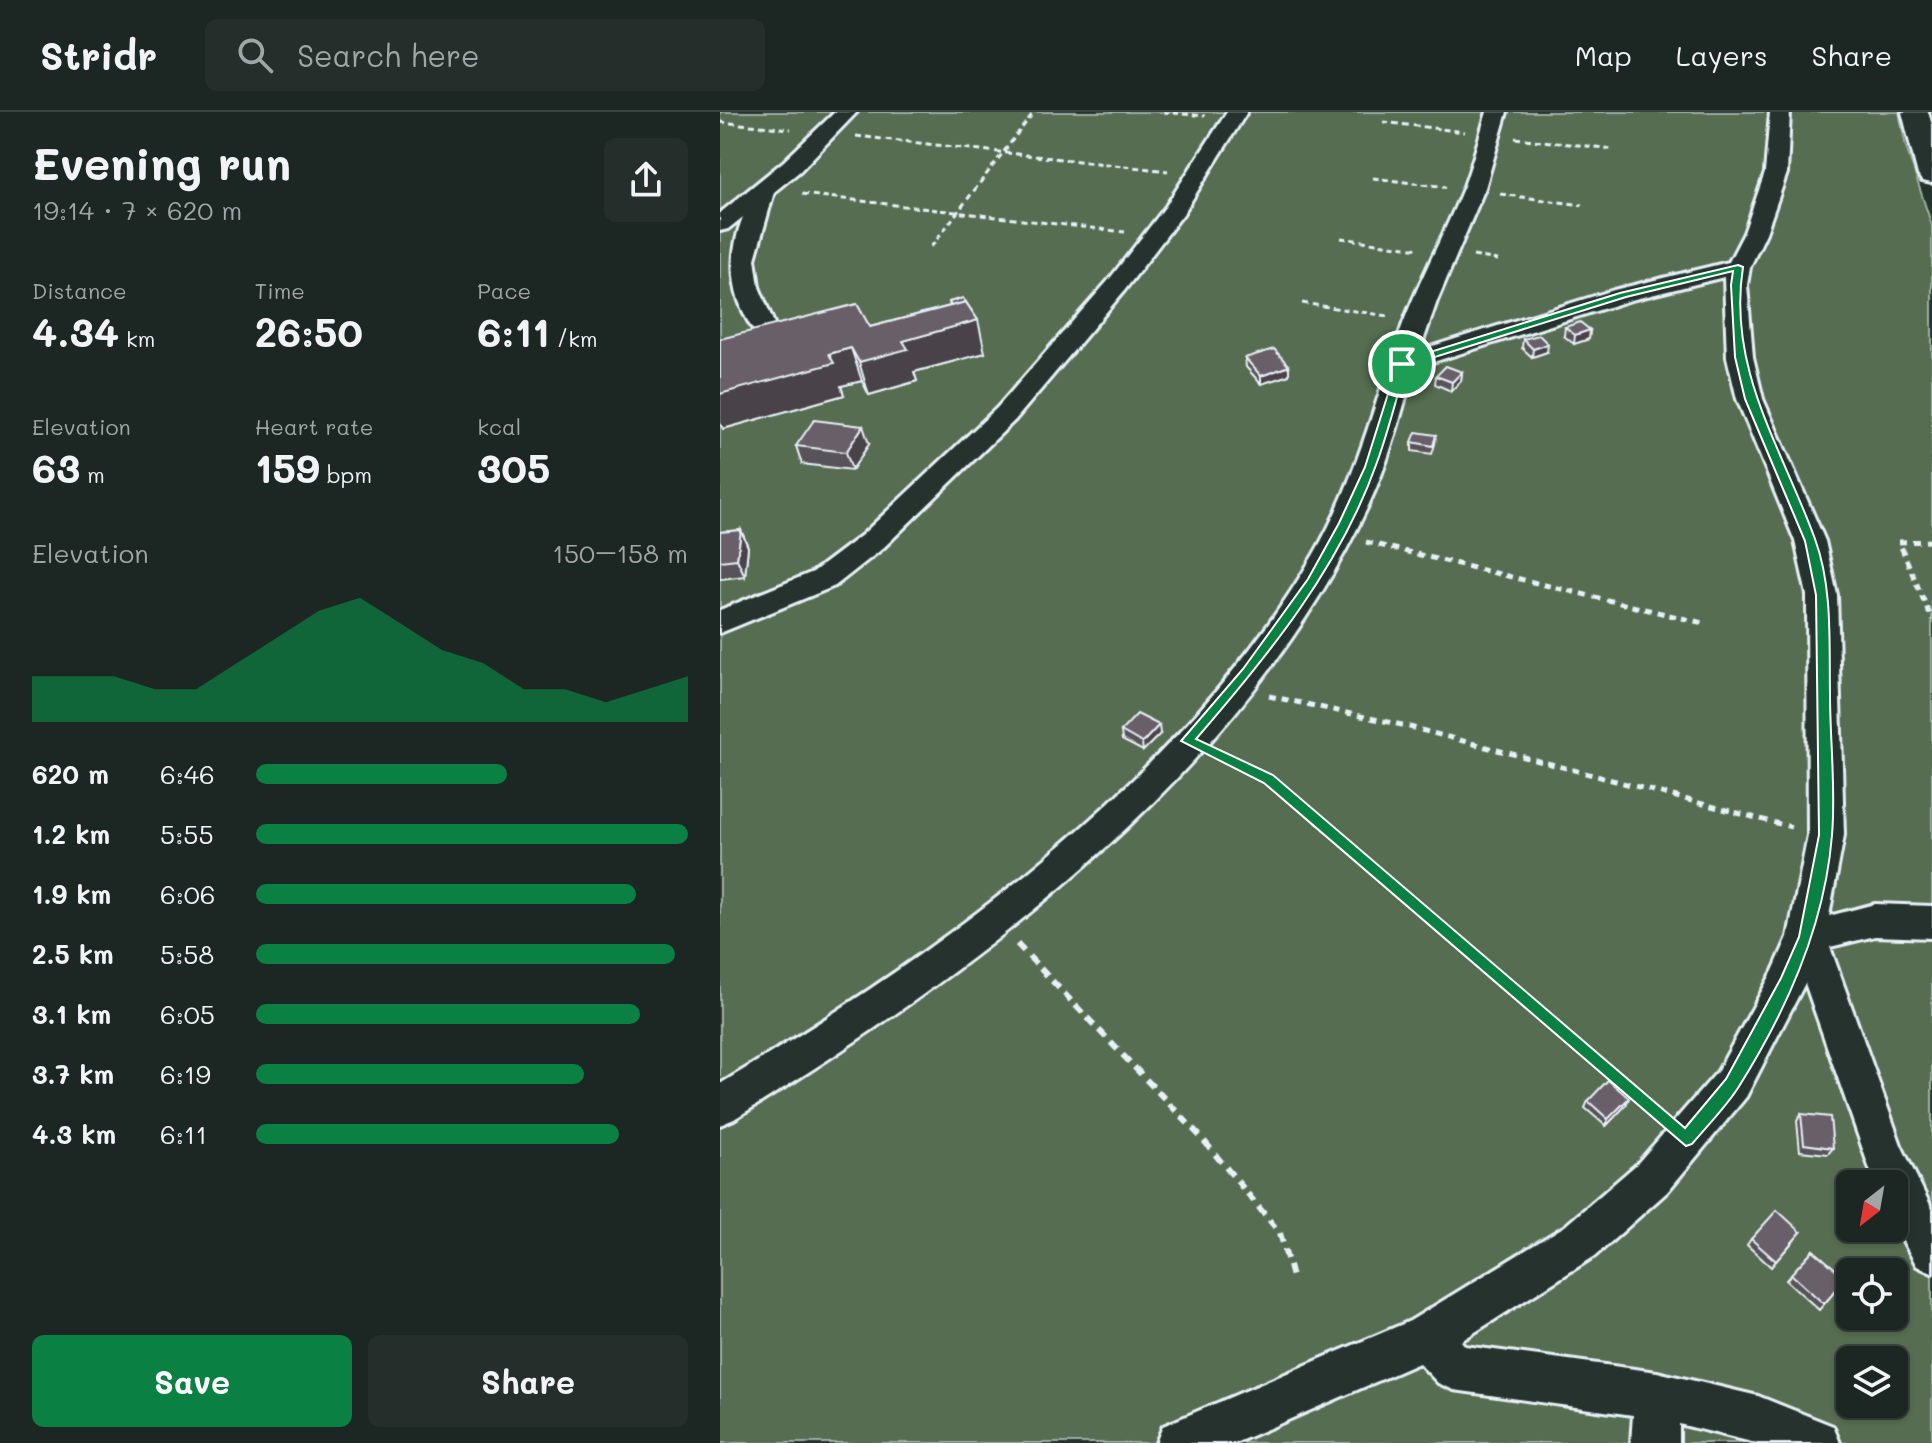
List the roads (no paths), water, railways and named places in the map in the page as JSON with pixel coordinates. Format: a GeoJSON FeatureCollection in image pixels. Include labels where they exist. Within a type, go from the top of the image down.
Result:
{"type":"FeatureCollection","features":[{"type":"Feature","properties":{"kind":"main road"},"geometry":{"type":"LineString","coordinates":[[1915,112],[1932,175]]}},
{"type":"Feature","properties":{"kind":"lane"},"geometry":{"type":"LineString","coordinates":[[720,224],[763,192],[847,112]]}},
{"type":"Feature","properties":{"kind":"lane"},"geometry":{"type":"LineString","coordinates":[[720,1106],[788,1067],[902,991],[994,920],[1108,824],[1188,741],[1233,688],[1312,581],[1370,467],[1423,305],[1480,169],[1497,112]]}},
{"type":"Feature","properties":{"kind":"lane"},"geometry":{"type":"LineString","coordinates":[[1180,1443],[1426,1337],[1580,1241],[1652,1178],[1732,1084],[1807,937],[1826,835],[1822,595],[1810,541],[1746,385],[1737,320],[1738,267],[1755,233],[1776,173],[1780,112]]}},
{"type":"Feature","properties":{"kind":"lane"},"geometry":{"type":"LineString","coordinates":[[720,622],[824,579],[872,542],[1006,414],[1106,298],[1154,236],[1236,116]]}},
{"type":"Feature","properties":{"kind":"lane"},"geometry":{"type":"LineString","coordinates":[[763,192],[744,242],[741,269],[763,326]]}},
{"type":"Feature","properties":{"kind":"lane"},"geometry":{"type":"LineString","coordinates":[[1402,364],[1623,295],[1738,267]]}},
{"type":"Feature","properties":{"kind":"lane"},"geometry":{"type":"LineString","coordinates":[[723,288],[752,303]]}},
{"type":"Feature","properties":{"kind":"lane"},"geometry":{"type":"LineString","coordinates":[[1807,937],[1875,920],[1932,922]]}},
{"type":"Feature","properties":{"kind":"lane"},"geometry":{"type":"LineString","coordinates":[[1807,937],[1828,988],[1853,1069],[1893,1178],[1932,1251]]}},
{"type":"Feature","properties":{"kind":"lane"},"geometry":{"type":"LineString","coordinates":[[1426,1337],[1454,1367],[1657,1395],[1758,1420],[1816,1443]]}},
{"type":"Feature","properties":{"kind":"lane"},"geometry":{"type":"LineString","coordinates":[[1655,1443],[1657,1395]]}}]}
